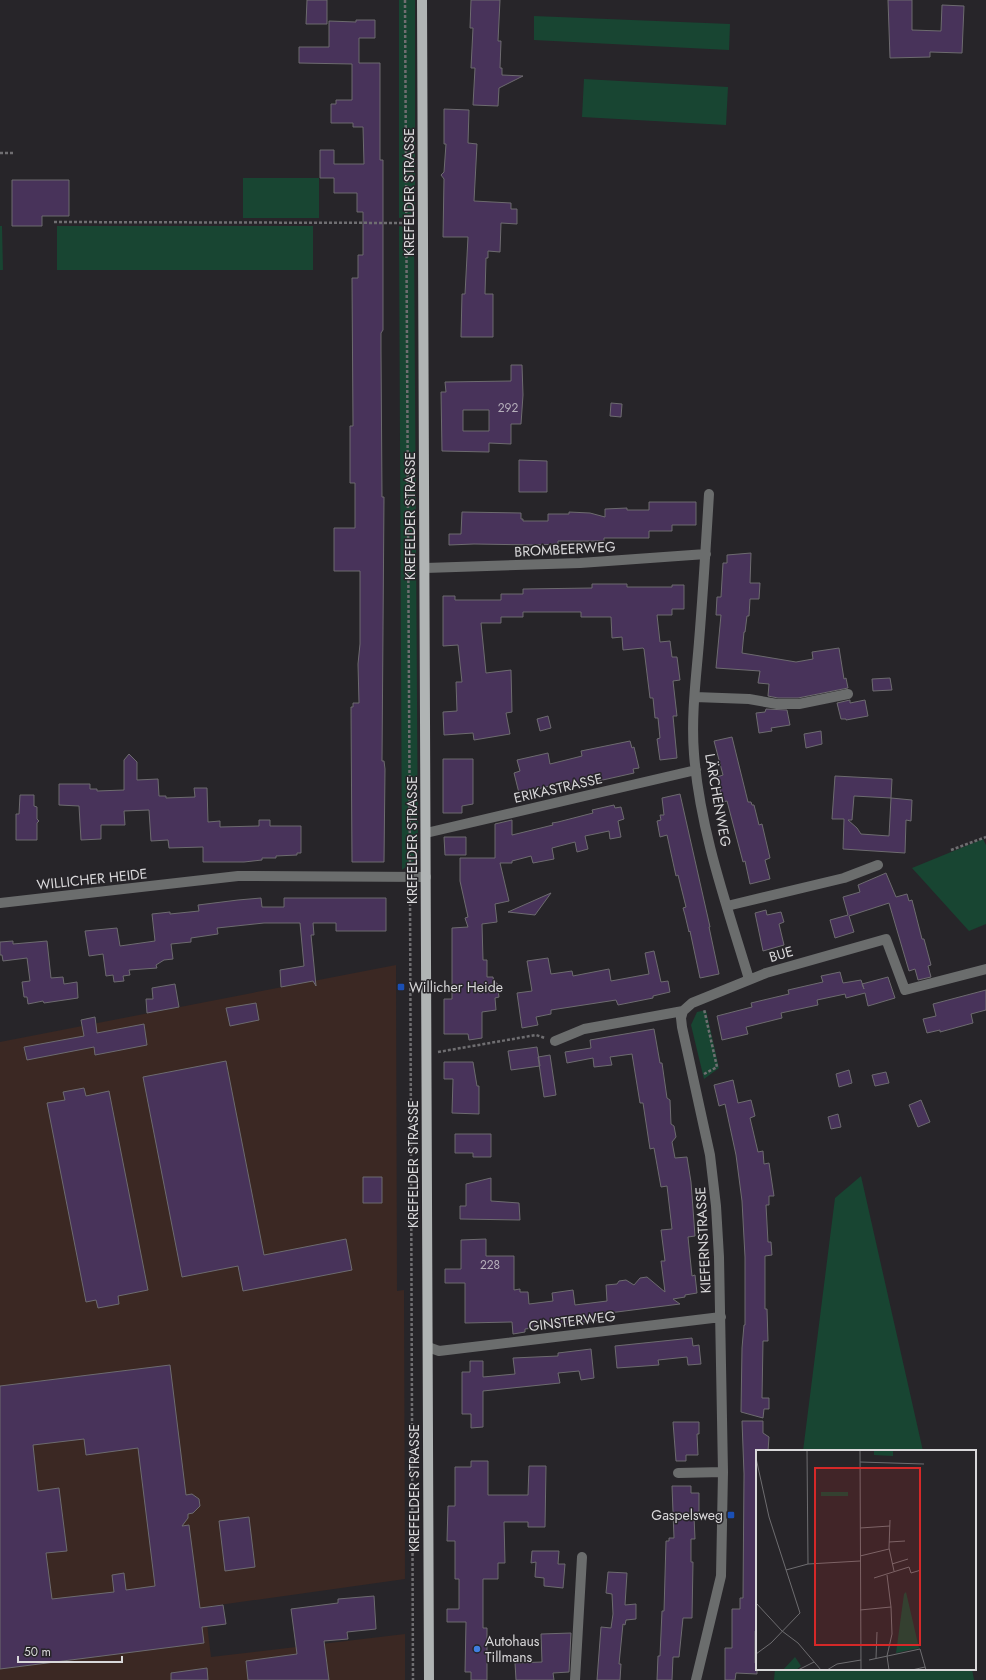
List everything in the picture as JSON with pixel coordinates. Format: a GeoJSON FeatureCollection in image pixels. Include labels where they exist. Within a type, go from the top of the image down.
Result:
{"type":"FeatureCollection","features":[{"type":"Feature","properties":{"kind":"main road","name":"KREFELDER STRASSE"},"geometry":{"type":"LineString","coordinates":[[422,0],[429,1680]]}},
{"type":"Feature","properties":{"kind":"street","name":"LÄRCHENWEG"},"geometry":{"type":"LineString","coordinates":[[709,494],[706,554],[694,697],[696,770],[705,822],[727,906],[749,979]]}},
{"type":"Feature","properties":{"kind":"street","name":"BROMBEERWEG"},"geometry":{"type":"LineString","coordinates":[[425,568],[580,563],[706,554]]}},
{"type":"Feature","properties":{"kind":"street"},"geometry":{"type":"LineString","coordinates":[[694,697],[749,699],[777,704],[799,704],[848,694]]}},
{"type":"Feature","properties":{"kind":"street","name":"ERIKASTRASSE"},"geometry":{"type":"LineString","coordinates":[[426,833],[696,770]]}},
{"type":"Feature","properties":{"kind":"street"},"geometry":{"type":"LineString","coordinates":[[727,906],[844,878],[878,865]]}},
{"type":"Feature","properties":{"kind":"street","name":"WILLICHER HEIDE"},"geometry":{"type":"LineString","coordinates":[[0,903],[238,876],[426,877]]}},
{"type":"Feature","properties":{"kind":"street","name":"BUE"},"geometry":{"type":"LineString","coordinates":[[555,1041],[584,1028],[683,1011],[689,1005],[749,979],[886,939],[905,990],[986,969]]}},
{"type":"Feature","properties":{"kind":"street","name":"KIEFERNSTRASSE"},"geometry":{"type":"LineString","coordinates":[[683,1011],[681,1020],[682,1027],[708,1144],[713,1175],[719,1237],[721,1317],[723,1472],[721,1576],[696,1680]]}},
{"type":"Feature","properties":{"kind":"street","name":"GINSTERWEG"},"geometry":{"type":"LineString","coordinates":[[428,1347],[439,1351],[721,1317]]}},
{"type":"Feature","properties":{"kind":"street"},"geometry":{"type":"LineString","coordinates":[[678,1472],[723,1472]]}},
{"type":"Feature","properties":{"kind":"street"},"geometry":{"type":"LineString","coordinates":[[575,1680],[582,1557]]}},
{"type":"Feature","properties":{"kind":"path"},"geometry":{"type":"LineString","coordinates":[[405,0],[413,1680]]}},
{"type":"Feature","properties":{"kind":"path"},"geometry":{"type":"LineString","coordinates":[[0,153],[14,153]]}},
{"type":"Feature","properties":{"kind":"path"},"geometry":{"type":"LineString","coordinates":[[54,222],[423,223]]}},
{"type":"Feature","properties":{"kind":"path"},"geometry":{"type":"LineString","coordinates":[[951,850],[986,837]]}},
{"type":"Feature","properties":{"kind":"path"},"geometry":{"type":"LineString","coordinates":[[694,1081],[717,1067],[702,999]]}},
{"type":"Feature","properties":{"kind":"path"},"geometry":{"type":"LineString","coordinates":[[427,1053],[536,1036],[555,1041]]}},
{"type":"Feature","properties":{"kind":"shaded area"},"geometry":{"type":"Polygon","coordinates":[[[396,965],[397,1291],[404,1290],[405,1579],[205,1607],[211,1657],[405,1634],[405,1680],[0,1680],[0,1042],[396,965]]]}},
{"type":"Feature","properties":{"kind":"green space"},"geometry":{"type":"Polygon","coordinates":[[[399,0],[415,0],[415,216],[399,218],[399,0]]]}},
{"type":"Feature","properties":{"kind":"green space"},"geometry":{"type":"Polygon","coordinates":[[[534,16],[730,24],[729,50],[534,40],[534,16]]]}},
{"type":"Feature","properties":{"kind":"green space"},"geometry":{"type":"Polygon","coordinates":[[[584,79],[728,87],[726,125],[582,117],[584,79]]]}},
{"type":"Feature","properties":{"kind":"green space"},"geometry":{"type":"Polygon","coordinates":[[[243,178],[319,178],[319,218],[243,218],[243,178]]]}},
{"type":"Feature","properties":{"kind":"green space"},"geometry":{"type":"Polygon","coordinates":[[[0,226],[2,226],[3,270],[0,270],[0,226]]]}},
{"type":"Feature","properties":{"kind":"green space"},"geometry":{"type":"Polygon","coordinates":[[[57,226],[313,226],[313,270],[57,270],[57,226]]]}},
{"type":"Feature","properties":{"kind":"green space"},"geometry":{"type":"Polygon","coordinates":[[[399,226],[414,229],[418,857],[402,870],[399,226]]]}},
{"type":"Feature","properties":{"kind":"green space"},"geometry":{"type":"Polygon","coordinates":[[[983,839],[986,845],[986,924],[969,931],[912,868],[983,839]]]}},
{"type":"Feature","properties":{"kind":"green space"},"geometry":{"type":"Polygon","coordinates":[[[706,1010],[719,1068],[704,1079],[691,1025],[697,1012],[706,1010]]]}},
{"type":"Feature","properties":{"kind":"green space"},"geometry":{"type":"Polygon","coordinates":[[[861,1176],[923,1450],[803,1450],[835,1198],[861,1176]]]}},
{"type":"Feature","properties":{"kind":"green space"},"geometry":{"type":"Polygon","coordinates":[[[775,1670],[972,1670],[974,1680],[774,1680],[775,1670]]]}},
{"type":"Feature","properties":{"kind":"building"},"geometry":{"type":"Polygon","coordinates":[[[307,0],[327,0],[327,24],[306,24],[307,0]]]}},
{"type":"Feature","properties":{"kind":"building"},"geometry":{"type":"Polygon","coordinates":[[[471,0],[500,0],[498,41],[501,41],[500,68],[502,68],[502,75],[523,76],[499,88],[498,106],[473,105],[475,68],[471,68],[473,28],[470,28],[471,0]]]}},
{"type":"Feature","properties":{"kind":"building"},"geometry":{"type":"Polygon","coordinates":[[[888,0],[912,0],[912,30],[941,31],[942,5],[964,6],[962,53],[930,52],[930,57],[890,58],[888,0]]]}},
{"type":"Feature","properties":{"kind":"building"},"geometry":{"type":"Polygon","coordinates":[[[356,20],[375,20],[375,38],[359,38],[359,63],[380,63],[380,160],[383,160],[383,330],[381,333],[381,352],[382,497],[384,497],[382,761],[384,761],[385,769],[384,862],[352,862],[351,707],[353,707],[353,703],[359,703],[358,664],[360,644],[360,571],[334,571],[334,528],[355,528],[355,483],[350,483],[350,426],[353,426],[352,278],[358,278],[358,255],[363,255],[363,212],[357,212],[357,193],[334,193],[334,178],[320,178],[320,150],[334,150],[334,164],[364,164],[363,127],[353,127],[353,123],[331,123],[331,104],[336,104],[336,100],[352,100],[352,64],[299,63],[299,47],[329,47],[329,21],[356,22],[356,20]]]}},
{"type":"Feature","properties":{"kind":"building"},"geometry":{"type":"Polygon","coordinates":[[[444,109],[469,110],[468,143],[477,144],[474,201],[511,203],[511,209],[517,209],[517,224],[501,223],[500,252],[488,251],[488,258],[486,258],[485,294],[493,294],[493,337],[461,337],[462,294],[465,294],[468,237],[443,237],[444,179],[441,175],[444,172],[446,144],[444,144],[444,109]]]}},
{"type":"Feature","properties":{"kind":"building"},"geometry":{"type":"Polygon","coordinates":[[[12,180],[69,180],[69,216],[42,216],[42,226],[12,226],[12,180]]]}},
{"type":"Feature","properties":{"kind":"building"},"geometry":{"type":"Polygon","coordinates":[[[511,365],[522,365],[523,395],[521,424],[511,424],[511,444],[489,443],[489,452],[442,451],[441,392],[446,392],[445,382],[511,381],[511,365]],[[463,410],[463,431],[489,431],[489,410],[463,410]]]}},
{"type":"Feature","properties":{"kind":"building"},"geometry":{"type":"Polygon","coordinates":[[[611,403],[622,404],[621,417],[610,416],[611,403]]]}},
{"type":"Feature","properties":{"kind":"building"},"geometry":{"type":"Polygon","coordinates":[[[519,460],[547,461],[547,492],[519,492],[519,460]]]}},
{"type":"Feature","properties":{"kind":"building"},"geometry":{"type":"Polygon","coordinates":[[[649,502],[696,502],[696,525],[672,525],[672,531],[649,531],[649,538],[604,538],[604,541],[558,541],[558,544],[536,545],[449,545],[449,534],[461,534],[462,512],[521,513],[521,519],[523,519],[523,521],[548,521],[548,514],[569,514],[569,512],[590,513],[605,517],[605,509],[627,508],[627,510],[649,510],[649,502]]]}},
{"type":"Feature","properties":{"kind":"building"},"geometry":{"type":"Polygon","coordinates":[[[751,553],[750,583],[760,583],[759,599],[750,599],[749,616],[747,616],[742,653],[796,662],[813,659],[812,652],[839,648],[844,679],[846,678],[848,688],[798,698],[778,698],[768,696],[769,684],[758,683],[760,671],[716,668],[721,615],[716,615],[717,597],[721,597],[723,563],[727,563],[727,555],[751,553]]]}},
{"type":"Feature","properties":{"kind":"building"},"geometry":{"type":"Polygon","coordinates":[[[592,584],[627,584],[627,587],[672,587],[672,585],[684,585],[684,609],[672,609],[672,615],[657,615],[660,642],[670,641],[672,657],[677,657],[680,680],[673,681],[677,716],[673,716],[677,758],[660,760],[657,739],[660,738],[658,718],[655,718],[653,698],[650,698],[644,649],[623,650],[622,637],[612,638],[611,617],[581,617],[581,612],[523,612],[523,617],[501,617],[501,623],[481,623],[486,673],[511,670],[512,712],[506,713],[510,734],[474,740],[473,733],[444,735],[443,712],[457,711],[456,682],[462,682],[458,645],[443,646],[443,596],[455,596],[455,600],[501,600],[501,594],[523,594],[523,589],[592,588],[592,584]]]}},
{"type":"Feature","properties":{"kind":"building"},"geometry":{"type":"Polygon","coordinates":[[[890,678],[892,690],[873,691],[872,679],[890,678]]]}},
{"type":"Feature","properties":{"kind":"building"},"geometry":{"type":"Polygon","coordinates":[[[850,700],[850,703],[865,700],[868,716],[846,720],[841,719],[837,703],[850,700]]]}},
{"type":"Feature","properties":{"kind":"building"},"geometry":{"type":"Polygon","coordinates":[[[766,709],[787,710],[790,725],[771,728],[772,731],[759,733],[756,713],[765,712],[766,709]]]}},
{"type":"Feature","properties":{"kind":"building"},"geometry":{"type":"Polygon","coordinates":[[[548,716],[551,728],[540,731],[537,719],[548,716]]]}},
{"type":"Feature","properties":{"kind":"building"},"geometry":{"type":"Polygon","coordinates":[[[821,731],[822,744],[806,748],[804,734],[821,731]]]}},
{"type":"Feature","properties":{"kind":"building"},"geometry":{"type":"Polygon","coordinates":[[[732,737],[748,802],[751,802],[752,805],[754,805],[759,825],[762,824],[770,858],[765,860],[770,879],[750,884],[745,861],[743,862],[727,801],[723,802],[717,777],[723,775],[714,741],[732,737]]]}},
{"type":"Feature","properties":{"kind":"building"},"geometry":{"type":"Polygon","coordinates":[[[630,741],[632,748],[634,747],[639,768],[633,769],[634,773],[567,788],[566,785],[559,786],[559,784],[519,793],[514,773],[520,771],[517,760],[548,753],[550,764],[582,756],[581,751],[630,741]]]}},
{"type":"Feature","properties":{"kind":"building"},"geometry":{"type":"Polygon","coordinates":[[[129,754],[137,762],[137,780],[158,779],[159,796],[166,796],[166,798],[195,797],[194,788],[207,788],[208,822],[220,821],[220,827],[259,826],[259,820],[270,820],[270,826],[301,826],[301,853],[297,853],[297,855],[276,856],[276,858],[262,858],[262,860],[244,862],[203,862],[203,847],[169,848],[168,840],[151,841],[149,810],[124,811],[125,825],[101,825],[101,839],[81,840],[79,806],[59,805],[59,784],[90,784],[90,789],[97,789],[97,791],[124,790],[124,760],[129,754]]]}},
{"type":"Feature","properties":{"kind":"building"},"geometry":{"type":"Polygon","coordinates":[[[443,759],[473,759],[473,804],[462,806],[462,813],[443,813],[443,759]]]}},
{"type":"Feature","properties":{"kind":"building"},"geometry":{"type":"Polygon","coordinates":[[[835,776],[892,779],[891,798],[912,800],[911,821],[906,820],[905,853],[843,849],[844,819],[832,819],[835,776]],[[854,796],[852,820],[848,820],[861,834],[889,836],[891,798],[854,796]]]}},
{"type":"Feature","properties":{"kind":"building"},"geometry":{"type":"Polygon","coordinates":[[[680,794],[719,974],[700,978],[690,931],[689,932],[683,908],[686,907],[678,875],[676,876],[667,835],[660,837],[657,821],[661,820],[660,815],[664,815],[662,798],[680,794]]]}},
{"type":"Feature","properties":{"kind":"building"},"geometry":{"type":"Polygon","coordinates":[[[20,795],[34,795],[34,806],[37,807],[37,819],[39,821],[37,823],[37,840],[16,840],[16,814],[19,814],[20,795]]]}},
{"type":"Feature","properties":{"kind":"building"},"geometry":{"type":"Polygon","coordinates":[[[614,805],[615,808],[621,807],[624,819],[618,821],[621,837],[610,839],[609,831],[585,836],[588,849],[577,852],[575,842],[552,848],[554,859],[533,863],[531,856],[512,861],[512,863],[500,863],[509,901],[495,904],[497,922],[482,924],[483,960],[487,960],[487,977],[493,977],[494,983],[497,983],[499,997],[495,998],[496,1010],[482,1012],[482,1038],[469,1040],[468,1034],[444,1034],[444,999],[452,999],[452,928],[468,927],[465,918],[468,917],[460,881],[460,858],[495,858],[495,824],[512,820],[512,835],[553,825],[552,823],[593,813],[592,810],[614,805]]]}},
{"type":"Feature","properties":{"kind":"building"},"geometry":{"type":"Polygon","coordinates":[[[444,837],[466,837],[466,855],[445,855],[444,837]]]}},
{"type":"Feature","properties":{"kind":"building"},"geometry":{"type":"Polygon","coordinates":[[[886,873],[896,897],[907,894],[909,901],[912,900],[922,939],[924,939],[931,965],[928,966],[931,977],[918,980],[915,969],[909,971],[889,903],[849,916],[854,932],[835,938],[830,920],[848,915],[843,897],[860,892],[858,885],[886,873]]]}},
{"type":"Feature","properties":{"kind":"building"},"geometry":{"type":"Polygon","coordinates":[[[551,893],[535,915],[508,912],[551,893]]]}},
{"type":"Feature","properties":{"kind":"building"},"geometry":{"type":"Polygon","coordinates":[[[261,898],[262,907],[284,907],[284,898],[386,898],[386,931],[336,931],[336,923],[313,923],[314,935],[311,935],[316,986],[313,981],[281,987],[280,970],[304,966],[300,923],[264,923],[217,928],[218,934],[191,938],[191,942],[171,944],[173,959],[164,960],[156,965],[157,968],[129,970],[130,975],[123,976],[124,981],[114,982],[113,975],[106,976],[103,954],[89,956],[85,931],[117,928],[120,946],[155,941],[152,914],[199,911],[198,905],[261,898]]]}},
{"type":"Feature","properties":{"kind":"building"},"geometry":{"type":"Polygon","coordinates":[[[766,910],[767,915],[781,912],[784,922],[779,924],[784,945],[763,951],[755,913],[766,910]]]}},
{"type":"Feature","properties":{"kind":"building"},"geometry":{"type":"Polygon","coordinates":[[[13,941],[13,944],[47,941],[51,978],[63,977],[64,984],[77,982],[78,998],[28,1004],[27,997],[24,997],[22,982],[30,981],[27,958],[3,961],[2,955],[0,955],[0,942],[13,941]]]}},
{"type":"Feature","properties":{"kind":"building"},"geometry":{"type":"Polygon","coordinates":[[[654,951],[661,982],[668,981],[670,992],[653,996],[653,998],[618,1005],[616,1000],[551,1010],[551,1014],[536,1017],[538,1025],[522,1028],[517,993],[532,991],[527,961],[548,958],[551,974],[572,971],[573,976],[609,969],[611,981],[649,974],[645,953],[654,951]]]}},
{"type":"Feature","properties":{"kind":"building"},"geometry":{"type":"Polygon","coordinates":[[[840,972],[843,983],[861,980],[862,984],[888,977],[895,998],[868,1006],[865,993],[846,998],[845,994],[817,1000],[818,1005],[781,1013],[782,1018],[746,1027],[748,1034],[722,1040],[717,1016],[752,1007],[751,1003],[789,994],[788,990],[823,982],[821,976],[840,972]]]}},
{"type":"Feature","properties":{"kind":"building"},"geometry":{"type":"Polygon","coordinates":[[[175,984],[179,1007],[147,1013],[146,999],[153,999],[152,988],[175,984]]]}},
{"type":"Feature","properties":{"kind":"building"},"geometry":{"type":"Polygon","coordinates":[[[986,990],[986,1010],[971,1014],[973,1023],[940,1032],[940,1030],[927,1033],[923,1019],[936,1016],[933,1004],[986,990]]]}},
{"type":"Feature","properties":{"kind":"building"},"geometry":{"type":"Polygon","coordinates":[[[256,1003],[259,1020],[230,1026],[226,1008],[256,1003]]]}},
{"type":"Feature","properties":{"kind":"building"},"geometry":{"type":"Polygon","coordinates":[[[95,1017],[97,1033],[144,1024],[147,1045],[95,1055],[94,1047],[27,1060],[24,1047],[84,1036],[81,1020],[95,1017]]]}},
{"type":"Feature","properties":{"kind":"building"},"geometry":{"type":"Polygon","coordinates":[[[654,1029],[660,1063],[662,1063],[667,1098],[670,1100],[671,1124],[674,1126],[676,1137],[672,1142],[675,1158],[687,1157],[691,1182],[695,1236],[688,1237],[692,1276],[695,1275],[697,1293],[673,1299],[680,1304],[601,1314],[602,1320],[525,1329],[525,1332],[513,1334],[512,1322],[465,1323],[465,1283],[445,1283],[445,1269],[461,1269],[461,1240],[486,1239],[486,1256],[514,1256],[514,1290],[520,1289],[520,1292],[528,1292],[529,1304],[553,1301],[552,1293],[573,1290],[575,1305],[607,1301],[606,1285],[617,1284],[619,1281],[626,1280],[634,1285],[640,1278],[647,1277],[665,1292],[661,1261],[665,1261],[661,1230],[672,1229],[667,1186],[661,1187],[654,1148],[650,1149],[643,1103],[640,1103],[632,1054],[610,1057],[612,1065],[594,1067],[593,1058],[567,1063],[565,1052],[591,1048],[590,1040],[654,1029]]]}},
{"type":"Feature","properties":{"kind":"building"},"geometry":{"type":"Polygon","coordinates":[[[537,1047],[540,1066],[511,1070],[508,1051],[537,1047]]]}},
{"type":"Feature","properties":{"kind":"building"},"geometry":{"type":"Polygon","coordinates":[[[550,1055],[556,1095],[544,1097],[538,1057],[550,1055]]]}},
{"type":"Feature","properties":{"kind":"building"},"geometry":{"type":"Polygon","coordinates":[[[226,1061],[264,1255],[346,1239],[352,1270],[243,1291],[238,1266],[182,1277],[143,1077],[226,1061]]]}},
{"type":"Feature","properties":{"kind":"building"},"geometry":{"type":"Polygon","coordinates":[[[444,1062],[473,1062],[477,1086],[479,1086],[479,1114],[452,1113],[453,1079],[444,1079],[444,1062]]]}},
{"type":"Feature","properties":{"kind":"building"},"geometry":{"type":"Polygon","coordinates":[[[849,1070],[852,1083],[839,1087],[836,1074],[849,1070]]]}},
{"type":"Feature","properties":{"kind":"building"},"geometry":{"type":"Polygon","coordinates":[[[886,1072],[889,1083],[875,1086],[872,1075],[886,1072]]]}},
{"type":"Feature","properties":{"kind":"building"},"geometry":{"type":"Polygon","coordinates":[[[733,1080],[738,1103],[751,1100],[755,1116],[750,1118],[758,1152],[763,1151],[764,1164],[769,1163],[774,1196],[769,1196],[769,1205],[766,1205],[768,1242],[771,1242],[772,1255],[765,1256],[765,1309],[767,1309],[768,1341],[763,1341],[762,1398],[769,1398],[769,1409],[764,1409],[763,1418],[741,1412],[742,1348],[745,1325],[745,1257],[742,1201],[736,1155],[725,1104],[719,1106],[714,1085],[733,1080]]]}},
{"type":"Feature","properties":{"kind":"building"},"geometry":{"type":"Polygon","coordinates":[[[84,1088],[86,1096],[109,1091],[148,1290],[118,1296],[119,1304],[98,1308],[96,1300],[86,1302],[47,1103],[65,1100],[63,1092],[84,1088]]]}},
{"type":"Feature","properties":{"kind":"building"},"geometry":{"type":"Polygon","coordinates":[[[921,1100],[930,1122],[918,1127],[909,1105],[921,1100]]]}},
{"type":"Feature","properties":{"kind":"building"},"geometry":{"type":"Polygon","coordinates":[[[838,1114],[841,1127],[831,1129],[828,1117],[838,1114]]]}},
{"type":"Feature","properties":{"kind":"building"},"geometry":{"type":"Polygon","coordinates":[[[455,1134],[491,1134],[491,1157],[473,1157],[473,1153],[455,1153],[455,1134]]]}},
{"type":"Feature","properties":{"kind":"building"},"geometry":{"type":"Polygon","coordinates":[[[363,1177],[382,1177],[382,1203],[363,1203],[363,1177]]]}},
{"type":"Feature","properties":{"kind":"building"},"geometry":{"type":"Polygon","coordinates":[[[491,1178],[491,1201],[519,1203],[520,1220],[460,1219],[460,1206],[466,1206],[466,1184],[491,1178]]]}},
{"type":"Feature","properties":{"kind":"building"},"geometry":{"type":"Polygon","coordinates":[[[692,1338],[693,1346],[699,1345],[701,1364],[688,1365],[687,1357],[658,1360],[659,1365],[617,1368],[615,1346],[692,1338]]]}},
{"type":"Feature","properties":{"kind":"building"},"geometry":{"type":"Polygon","coordinates":[[[591,1349],[594,1378],[581,1380],[579,1371],[558,1373],[560,1383],[483,1391],[483,1427],[471,1428],[471,1414],[462,1414],[462,1372],[470,1372],[470,1361],[483,1361],[483,1377],[515,1374],[513,1358],[558,1356],[558,1353],[591,1349]]]}},
{"type":"Feature","properties":{"kind":"building"},"geometry":{"type":"Polygon","coordinates":[[[170,1365],[186,1495],[192,1494],[199,1499],[200,1506],[193,1513],[188,1514],[188,1518],[182,1526],[189,1525],[200,1608],[223,1605],[226,1624],[202,1627],[204,1643],[0,1669],[0,1386],[170,1365]],[[84,1439],[33,1445],[38,1491],[59,1488],[67,1551],[46,1553],[52,1599],[114,1592],[112,1575],[124,1573],[126,1590],[155,1586],[138,1448],[86,1455],[84,1439]]]}},
{"type":"Feature","properties":{"kind":"building"},"geometry":{"type":"Polygon","coordinates":[[[742,1421],[763,1421],[763,1433],[769,1437],[768,1450],[756,1450],[755,1663],[757,1674],[736,1673],[735,1680],[725,1680],[725,1648],[732,1648],[732,1609],[740,1609],[740,1598],[743,1598],[744,1474],[742,1421]]]}},
{"type":"Feature","properties":{"kind":"building"},"geometry":{"type":"Polygon","coordinates":[[[673,1422],[699,1422],[699,1434],[697,1434],[698,1455],[686,1455],[686,1461],[676,1461],[673,1422]]]}},
{"type":"Feature","properties":{"kind":"building"},"geometry":{"type":"Polygon","coordinates":[[[471,1461],[488,1461],[488,1495],[528,1495],[529,1466],[546,1466],[545,1527],[528,1527],[528,1522],[504,1522],[505,1563],[498,1563],[498,1579],[483,1579],[483,1628],[487,1628],[487,1680],[471,1680],[471,1672],[465,1672],[466,1622],[447,1622],[447,1609],[459,1609],[459,1579],[455,1579],[455,1541],[447,1541],[448,1506],[455,1506],[455,1467],[471,1467],[471,1461]]]}},
{"type":"Feature","properties":{"kind":"building"},"geometry":{"type":"Polygon","coordinates":[[[672,1486],[691,1486],[691,1493],[699,1493],[699,1516],[694,1516],[695,1539],[691,1539],[691,1562],[693,1562],[692,1618],[683,1618],[679,1657],[673,1657],[672,1680],[657,1680],[658,1656],[660,1656],[662,1611],[664,1611],[666,1541],[669,1541],[669,1538],[674,1538],[672,1486]]]}},
{"type":"Feature","properties":{"kind":"building"},"geometry":{"type":"Polygon","coordinates":[[[249,1517],[255,1567],[225,1571],[219,1521],[249,1517]]]}},
{"type":"Feature","properties":{"kind":"building"},"geometry":{"type":"Polygon","coordinates":[[[532,1551],[559,1551],[558,1564],[565,1564],[563,1588],[544,1586],[544,1578],[535,1577],[536,1562],[531,1563],[532,1551]]]}},
{"type":"Feature","properties":{"kind":"building"},"geometry":{"type":"Polygon","coordinates":[[[608,1572],[627,1573],[625,1605],[636,1604],[636,1619],[626,1620],[625,1625],[623,1624],[619,1664],[621,1664],[620,1680],[597,1680],[601,1627],[611,1628],[613,1614],[612,1594],[606,1593],[608,1572]]]}},
{"type":"Feature","properties":{"kind":"building"},"geometry":{"type":"Polygon","coordinates":[[[374,1596],[376,1629],[347,1632],[348,1639],[324,1641],[329,1680],[248,1680],[246,1661],[297,1654],[291,1609],[338,1603],[338,1599],[374,1596]]]}},
{"type":"Feature","properties":{"kind":"building"},"geometry":{"type":"Polygon","coordinates":[[[571,1633],[569,1672],[553,1673],[554,1680],[516,1680],[515,1663],[542,1662],[541,1634],[571,1633]]]}},
{"type":"Feature","properties":{"kind":"building"},"geometry":{"type":"Polygon","coordinates":[[[207,1668],[208,1680],[171,1680],[171,1673],[207,1668]]]}},
{"type":"Feature","properties":{"kind":"place","name":"Willicher Heide"},"geometry":{"type":"Point","coordinates":[401,987]}},
{"type":"Feature","properties":{"kind":"place","name":"Gaspelsweg"},"geometry":{"type":"Point","coordinates":[731,1515]}},
{"type":"Feature","properties":{"kind":"place","name":"Autohaus Tillmans"},"geometry":{"type":"Point","coordinates":[477,1649]}}]}
